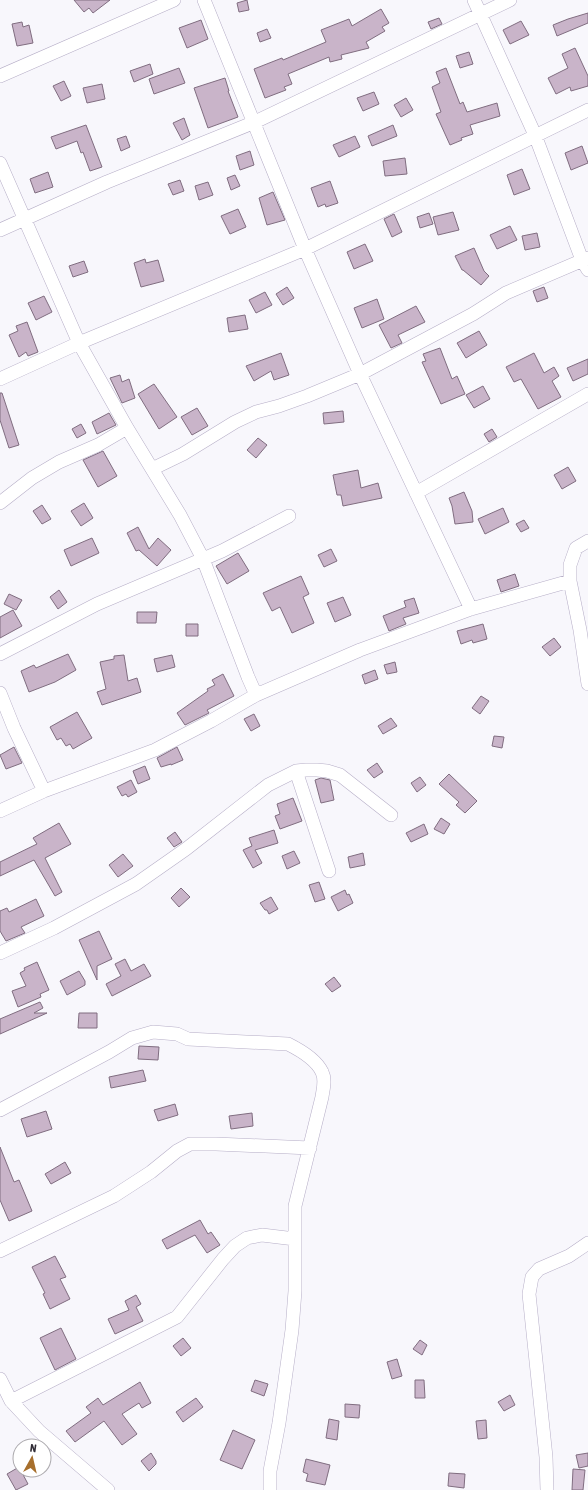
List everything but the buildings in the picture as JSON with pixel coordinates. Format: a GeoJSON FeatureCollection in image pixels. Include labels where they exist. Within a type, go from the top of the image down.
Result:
{"type":"FeatureCollection","features":[{"type":"Feature","properties":{"kind":"street"},"geometry":{"type":"LineString","coordinates":[[0,76],[174,0]]}},
{"type":"Feature","properties":{"kind":"street"},"geometry":{"type":"LineString","coordinates":[[204,0],[255,122],[305,249],[360,374],[472,609]]}},
{"type":"Feature","properties":{"kind":"street"},"geometry":{"type":"LineString","coordinates":[[152,469],[183,454],[221,430],[256,412],[280,406],[360,374],[473,314],[506,293],[586,262],[535,135],[474,0]]}},
{"type":"Feature","properties":{"kind":"street"},"geometry":{"type":"LineString","coordinates":[[0,230],[107,182],[255,122],[480,13],[510,0]]}},
{"type":"Feature","properties":{"kind":"street"},"geometry":{"type":"LineString","coordinates":[[0,379],[78,343],[305,249],[588,110]]}},
{"type":"Feature","properties":{"kind":"street"},"geometry":{"type":"LineString","coordinates":[[0,164],[78,343],[127,428],[180,515],[203,559],[256,695]]}},
{"type":"Feature","properties":{"kind":"street"},"geometry":{"type":"LineString","coordinates":[[416,493],[588,394]]}},
{"type":"Feature","properties":{"kind":"street"},"geometry":{"type":"LineString","coordinates":[[0,503],[32,478],[59,462],[98,445],[127,428]]}},
{"type":"Feature","properties":{"kind":"street"},"geometry":{"type":"LineString","coordinates":[[0,654],[98,604],[222,551],[289,516]]}},
{"type":"Feature","properties":{"kind":"street"},"geometry":{"type":"LineString","coordinates":[[588,541],[576,548],[570,564],[570,581],[588,680]]}},
{"type":"Feature","properties":{"kind":"street"},"geometry":{"type":"LineString","coordinates":[[0,811],[44,791],[155,750],[211,722],[256,695],[360,650],[472,609],[570,581]]}},
{"type":"Feature","properties":{"kind":"street"},"geometry":{"type":"LineString","coordinates":[[0,693],[14,728],[44,791]]}},
{"type":"Feature","properties":{"kind":"street"},"geometry":{"type":"LineString","coordinates":[[0,953],[54,928],[136,884],[186,849],[268,785],[296,772],[317,770],[340,775],[391,815]]}},
{"type":"Feature","properties":{"kind":"street"},"geometry":{"type":"LineString","coordinates":[[296,772],[328,871]]}},
{"type":"Feature","properties":{"kind":"street"},"geometry":{"type":"LineString","coordinates":[[0,1110],[109,1052],[132,1038],[153,1032],[177,1034],[188,1039],[288,1044],[301,1051],[322,1072],[324,1082],[322,1097],[295,1206],[295,1291],[292,1330],[279,1423],[270,1471],[270,1490]]}},
{"type":"Feature","properties":{"kind":"street"},"geometry":{"type":"LineString","coordinates":[[0,1251],[114,1196],[151,1172],[177,1151],[190,1144],[310,1148]]}},
{"type":"Feature","properties":{"kind":"street"},"geometry":{"type":"LineString","coordinates":[[11,1400],[177,1317],[223,1259],[235,1246],[247,1238],[262,1235],[295,1239]]}},
{"type":"Feature","properties":{"kind":"street"},"geometry":{"type":"LineString","coordinates":[[547,1490],[546,1457],[530,1294],[532,1277],[539,1269],[569,1256],[588,1243]]}},
{"type":"Feature","properties":{"kind":"street"},"geometry":{"type":"LineString","coordinates":[[0,1379],[11,1400],[39,1431],[108,1490]]}}]}
